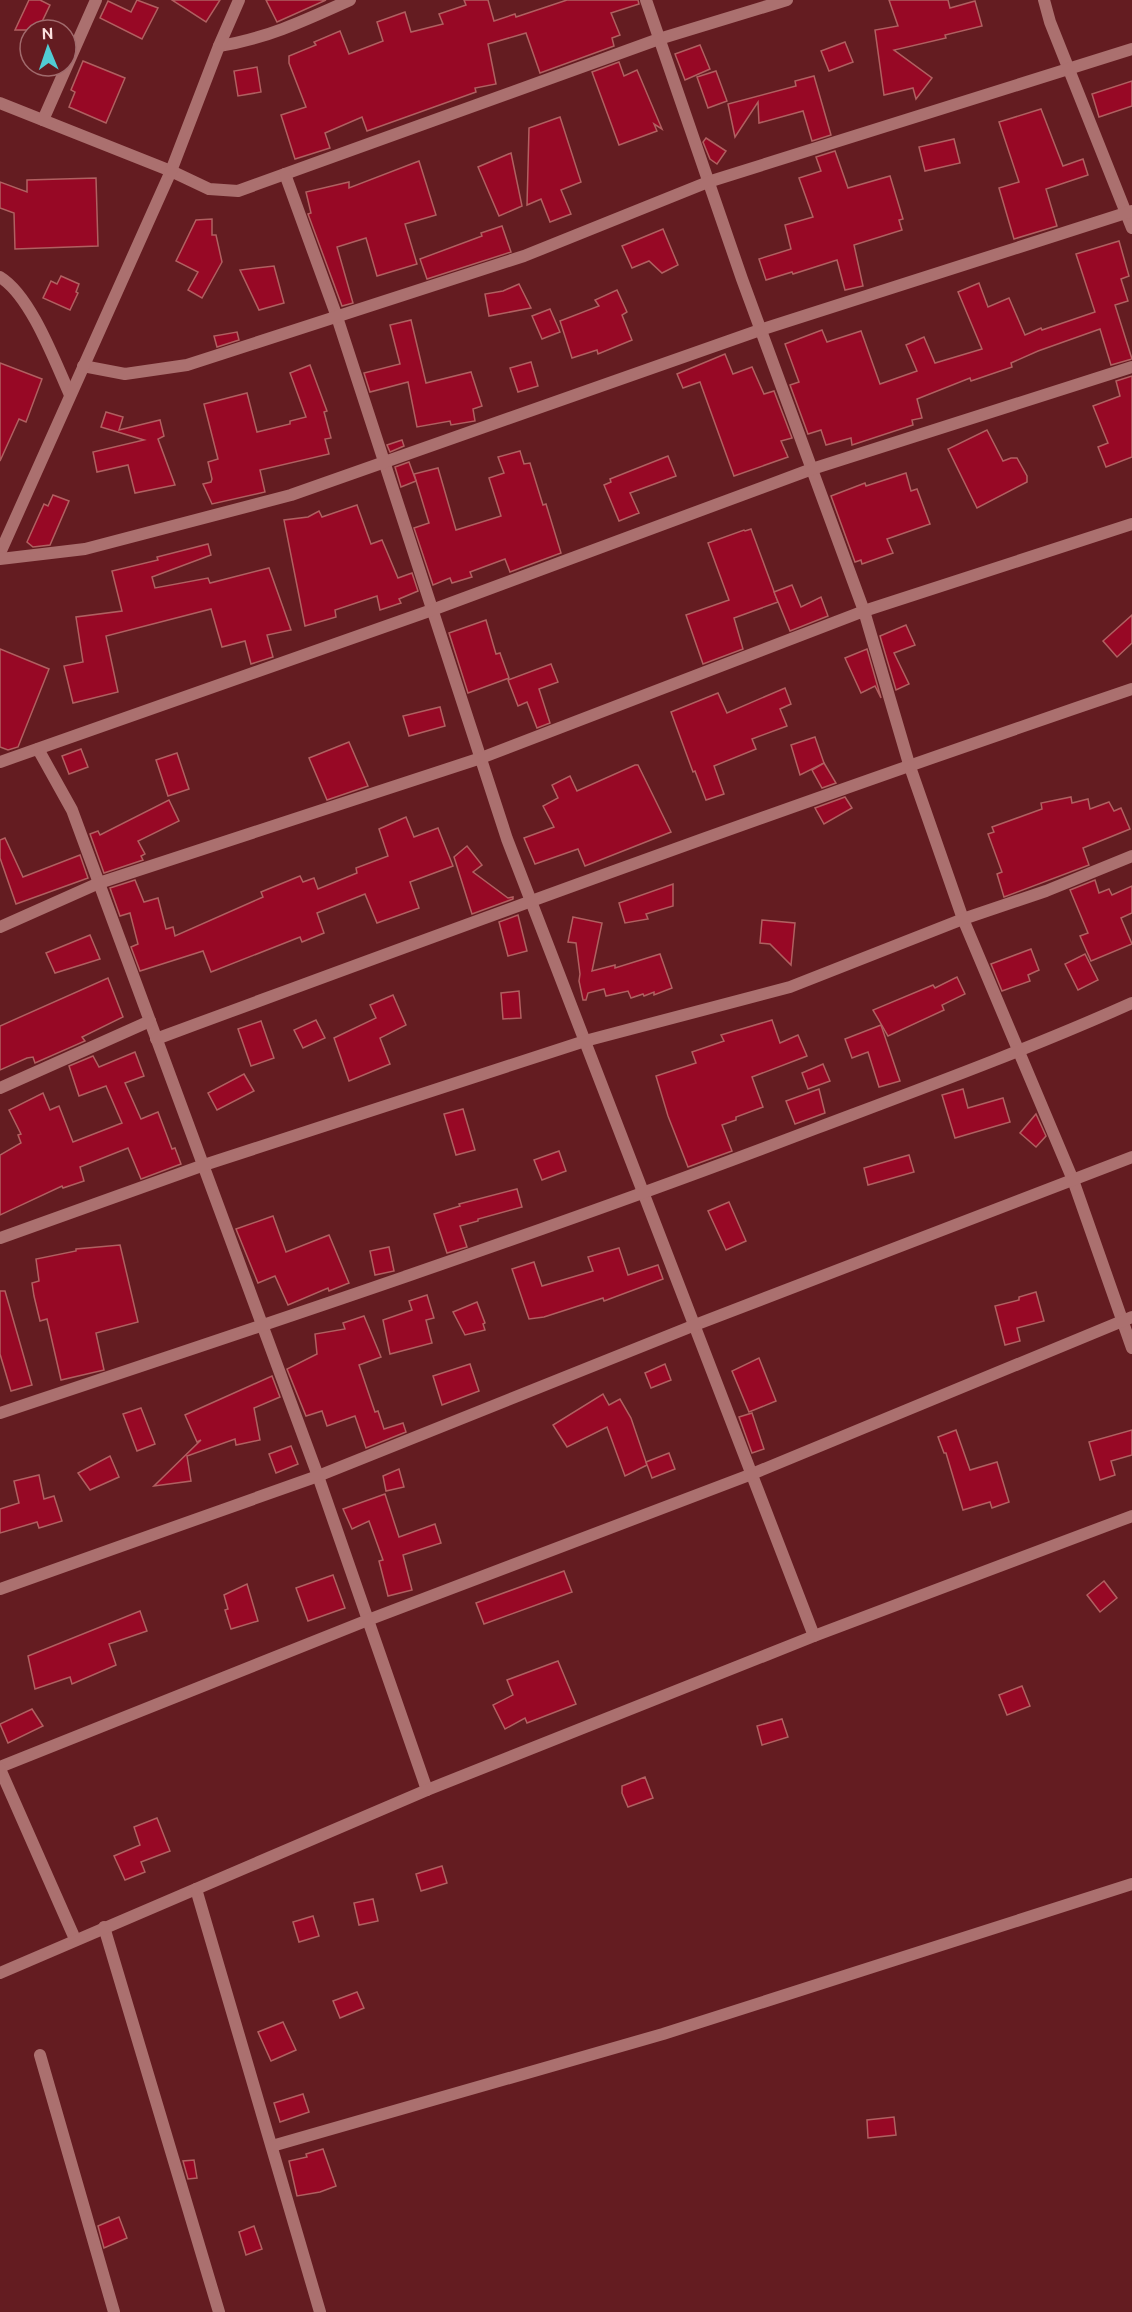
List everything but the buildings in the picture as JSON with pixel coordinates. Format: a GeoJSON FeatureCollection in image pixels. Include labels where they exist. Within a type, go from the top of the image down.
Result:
{"type":"FeatureCollection","features":[{"type":"Feature","properties":{"kind":"street"},"geometry":{"type":"LineString","coordinates":[[44,120],[96,0]]}},
{"type":"Feature","properties":{"kind":"street"},"geometry":{"type":"LineString","coordinates":[[0,553],[171,171],[219,46],[240,0]]}},
{"type":"Feature","properties":{"kind":"street"},"geometry":{"type":"LineString","coordinates":[[219,46],[257,38],[301,23],[351,0]]}},
{"type":"Feature","properties":{"kind":"street"},"geometry":{"type":"LineString","coordinates":[[646,0],[760,330],[864,611],[909,764],[963,918],[1127,1319],[1132,1348]]}},
{"type":"Feature","properties":{"kind":"street"},"geometry":{"type":"LineString","coordinates":[[0,103],[171,171],[209,189],[238,191],[659,39],[787,0]]}},
{"type":"Feature","properties":{"kind":"street"},"geometry":{"type":"LineString","coordinates":[[1044,0],[1068,68],[1129,212],[1132,228]]}},
{"type":"Feature","properties":{"kind":"street"},"geometry":{"type":"LineString","coordinates":[[83,366],[125,374],[187,365],[524,256],[708,182],[1132,49]]}},
{"type":"Feature","properties":{"kind":"street"},"geometry":{"type":"LineString","coordinates":[[285,174],[337,317],[507,839],[814,1636]]}},
{"type":"Feature","properties":{"kind":"street"},"geometry":{"type":"LineString","coordinates":[[0,559],[85,549],[291,495],[760,330],[1129,212]]}},
{"type":"Feature","properties":{"kind":"street"},"geometry":{"type":"LineString","coordinates":[[0,277],[10,283],[40,327],[70,395]]}},
{"type":"Feature","properties":{"kind":"street"},"geometry":{"type":"LineString","coordinates":[[0,762],[432,609],[812,469],[1132,367]]}},
{"type":"Feature","properties":{"kind":"street"},"geometry":{"type":"LineString","coordinates":[[0,927],[99,884],[480,758],[864,611],[1132,525]]}},
{"type":"Feature","properties":{"kind":"street"},"geometry":{"type":"LineString","coordinates":[[156,1039],[530,900],[909,764],[1132,689]]}},
{"type":"Feature","properties":{"kind":"street"},"geometry":{"type":"LineString","coordinates":[[38,749],[72,810],[318,1476],[427,1790]]}},
{"type":"Feature","properties":{"kind":"street"},"geometry":{"type":"LineString","coordinates":[[0,1238],[204,1165],[585,1041],[789,987],[963,918],[1046,891],[1132,856]]}},
{"type":"Feature","properties":{"kind":"street"},"geometry":{"type":"LineString","coordinates":[[0,1413],[262,1326],[644,1194],[1018,1052],[1132,1003]]}},
{"type":"Feature","properties":{"kind":"street"},"geometry":{"type":"LineString","coordinates":[[0,1088],[150,1021]]}},
{"type":"Feature","properties":{"kind":"street"},"geometry":{"type":"LineString","coordinates":[[0,1589],[318,1476],[695,1325],[1132,1157]]}},
{"type":"Feature","properties":{"kind":"street"},"geometry":{"type":"LineString","coordinates":[[75,1939],[0,1768],[368,1620],[752,1474],[1127,1319]]}},
{"type":"Feature","properties":{"kind":"street"},"geometry":{"type":"LineString","coordinates":[[0,1973],[427,1790],[814,1636],[1132,1516]]}},
{"type":"Feature","properties":{"kind":"street"},"geometry":{"type":"LineString","coordinates":[[272,2146],[663,2034],[1132,1884]]}},
{"type":"Feature","properties":{"kind":"street"},"geometry":{"type":"LineString","coordinates":[[196,1889],[320,2312]]}},
{"type":"Feature","properties":{"kind":"street"},"geometry":{"type":"LineString","coordinates":[[104,1927],[219,2312]]}},
{"type":"Feature","properties":{"kind":"street"},"geometry":{"type":"LineString","coordinates":[[40,2055],[114,2312]]}}]}
